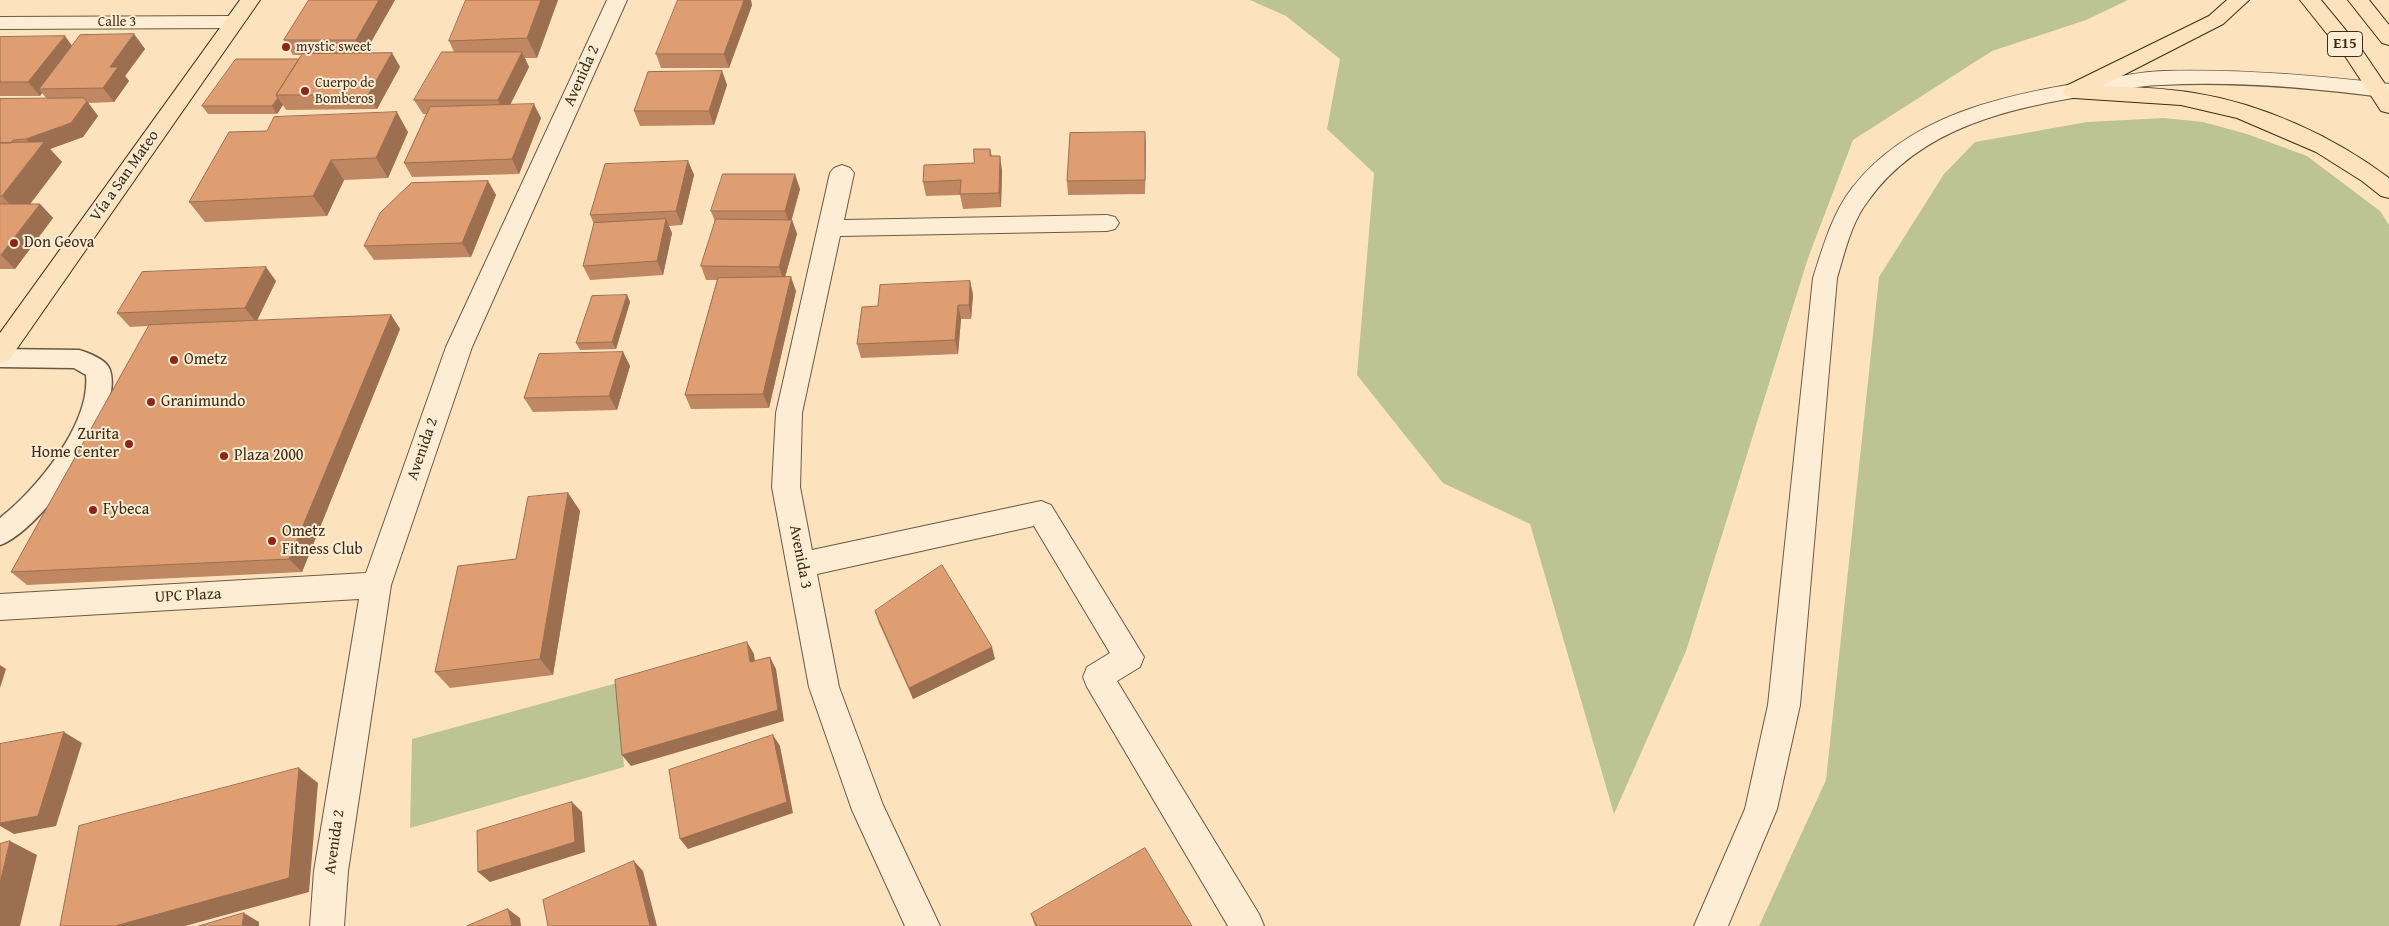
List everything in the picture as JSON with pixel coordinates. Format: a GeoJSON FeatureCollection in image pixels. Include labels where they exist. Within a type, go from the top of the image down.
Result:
{"type":"FeatureCollection","features":[{"type":"Feature","properties":{"kind":"main road","name":"Vía a San Mateo"},"geometry":{"type":"LineString","coordinates":[[0,353],[250,0]]}},
{"type":"Feature","properties":{"kind":"main road"},"geometry":{"type":"LineString","coordinates":[[2074,91],[2216,20],[2239,0]]}},
{"type":"Feature","properties":{"kind":"main road","name":"E15"},"geometry":{"type":"LineString","coordinates":[[2310,0],[2386,95]]}},
{"type":"Feature","properties":{"kind":"main road","name":"E15"},"geometry":{"type":"LineString","coordinates":[[2358,0],[2389,39]]}},
{"type":"Feature","properties":{"kind":"main road"},"geometry":{"type":"LineString","coordinates":[[2074,91],[2197,100],[2239,111],[2330,150],[2368,172],[2389,190]]}},
{"type":"Feature","properties":{"kind":"street","name":"Avenida 2"},"geometry":{"type":"LineString","coordinates":[[328,926],[330,871],[376,585],[459,347],[617,0]]}},
{"type":"Feature","properties":{"kind":"street","name":"Calle 3"},"geometry":{"type":"LineString","coordinates":[[0,23],[234,22]]}},
{"type":"Feature","properties":{"kind":"street"},"geometry":{"type":"LineString","coordinates":[[1711,926],[1761,809],[1784,705],[1825,278],[1840,234],[1859,195],[1883,168],[1906,148],[1935,130],[1993,107],[2074,91],[2158,78],[2236,78],[2386,95]]}},
{"type":"Feature","properties":{"kind":"street","name":"Avenida 3"},"geometry":{"type":"LineString","coordinates":[[842,173],[789,413],[786,487],[824,687],[868,810],[923,926]]}},
{"type":"Feature","properties":{"kind":"street"},"geometry":{"type":"LineString","coordinates":[[831,228],[1107,223]]}},
{"type":"Feature","properties":{"kind":"street"},"geometry":{"type":"LineString","coordinates":[[801,565],[1040,513],[1129,657],[1098,677],[1247,926]]}},
{"type":"Feature","properties":{"kind":"street","name":"UPC Plaza"},"geometry":{"type":"LineString","coordinates":[[0,607],[376,585]]}},
{"type":"Feature","properties":{"kind":"lane"},"geometry":{"type":"LineString","coordinates":[[0,358],[79,358],[98,371],[99,390],[92,419],[66,462],[36,501],[0,534]]}},
{"type":"Feature","properties":{"kind":"green space"},"geometry":{"type":"Polygon","coordinates":[[[1250,0],[2128,0],[2086,20],[1992,51],[1853,140],[1808,258],[1686,651],[1614,814],[1530,524],[1443,483],[1357,375],[1374,173],[1327,129],[1340,59],[1286,16],[1250,0]]]}},
{"type":"Feature","properties":{"kind":"green space"},"geometry":{"type":"Polygon","coordinates":[[[2164,118],[2203,122],[2247,134],[2307,156],[2380,211],[2389,225],[2389,926],[1759,926],[1826,780],[1879,277],[1944,174],[1975,142],[2087,122],[2164,118]]]}},
{"type":"Feature","properties":{"kind":"green space"},"geometry":{"type":"Polygon","coordinates":[[[617,683],[624,767],[410,828],[412,739],[617,683]]]}},
{"type":"Feature","properties":{"kind":"building"},"geometry":{"type":"Polygon","coordinates":[[[309,0],[379,0],[356,40],[284,40],[309,0]]]}},
{"type":"Feature","properties":{"kind":"building"},"geometry":{"type":"Polygon","coordinates":[[[466,0],[541,0],[527,38],[449,41],[466,0]]]}},
{"type":"Feature","properties":{"kind":"building"},"geometry":{"type":"Polygon","coordinates":[[[678,0],[744,0],[724,54],[656,54],[678,0]]]}},
{"type":"Feature","properties":{"kind":"building"},"geometry":{"type":"Polygon","coordinates":[[[134,34],[110,67],[118,67],[103,88],[39,89],[80,35],[134,34]]]}},
{"type":"Feature","properties":{"kind":"building"},"geometry":{"type":"Polygon","coordinates":[[[65,36],[28,82],[0,82],[0,37],[65,36]]]}},
{"type":"Feature","properties":{"kind":"building"},"geometry":{"type":"Polygon","coordinates":[[[442,52],[522,52],[498,100],[414,100],[442,52]]]}},
{"type":"Feature","properties":{"kind":"building"},"geometry":{"type":"Polygon","coordinates":[[[392,53],[368,95],[276,95],[302,54],[392,53]]]}},
{"type":"Feature","properties":{"kind":"building"},"geometry":{"type":"Polygon","coordinates":[[[236,59],[299,59],[276,95],[278,98],[272,106],[202,106],[236,59]]]}},
{"type":"Feature","properties":{"kind":"building"},"geometry":{"type":"Polygon","coordinates":[[[722,71],[709,111],[634,111],[648,72],[722,71]]]}},
{"type":"Feature","properties":{"kind":"building"},"geometry":{"type":"Polygon","coordinates":[[[83,98],[87,101],[71,123],[26,139],[13,140],[11,143],[0,143],[0,99],[83,98]]]}},
{"type":"Feature","properties":{"kind":"building"},"geometry":{"type":"Polygon","coordinates":[[[534,104],[512,159],[404,163],[430,107],[534,104]]]}},
{"type":"Feature","properties":{"kind":"building"},"geometry":{"type":"Polygon","coordinates":[[[397,112],[376,158],[331,160],[313,196],[189,202],[229,132],[267,131],[274,117],[397,112]]]}},
{"type":"Feature","properties":{"kind":"building"},"geometry":{"type":"Polygon","coordinates":[[[1145,132],[1145,180],[1067,181],[1070,133],[1145,132]]]}},
{"type":"Feature","properties":{"kind":"building"},"geometry":{"type":"Polygon","coordinates":[[[44,142],[2,196],[0,196],[0,143],[44,142]]]}},
{"type":"Feature","properties":{"kind":"building"},"geometry":{"type":"Polygon","coordinates":[[[974,149],[990,149],[990,156],[1000,156],[999,193],[960,194],[961,180],[923,182],[924,165],[974,163],[974,149]]]}},
{"type":"Feature","properties":{"kind":"building"},"geometry":{"type":"Polygon","coordinates":[[[688,161],[676,211],[590,215],[605,164],[688,161]]]}},
{"type":"Feature","properties":{"kind":"building"},"geometry":{"type":"Polygon","coordinates":[[[723,174],[795,174],[785,211],[711,211],[723,174]]]}},
{"type":"Feature","properties":{"kind":"building"},"geometry":{"type":"Polygon","coordinates":[[[488,181],[462,243],[364,246],[380,213],[411,183],[488,181]]]}},
{"type":"Feature","properties":{"kind":"building"},"geometry":{"type":"Polygon","coordinates":[[[0,204],[40,204],[1,255],[0,255],[0,204]]]}},
{"type":"Feature","properties":{"kind":"building"},"geometry":{"type":"Polygon","coordinates":[[[666,219],[657,261],[583,266],[594,223],[666,219]]]}},
{"type":"Feature","properties":{"kind":"building"},"geometry":{"type":"Polygon","coordinates":[[[716,219],[792,220],[779,267],[701,266],[716,219]]]}},
{"type":"Feature","properties":{"kind":"building"},"geometry":{"type":"Polygon","coordinates":[[[266,267],[245,308],[117,313],[142,272],[266,267]]]}},
{"type":"Feature","properties":{"kind":"building"},"geometry":{"type":"Polygon","coordinates":[[[791,277],[763,394],[685,395],[718,278],[791,277]]]}},
{"type":"Feature","properties":{"kind":"building"},"geometry":{"type":"Polygon","coordinates":[[[970,281],[969,305],[958,305],[955,340],[857,344],[862,307],[878,306],[880,285],[970,281]]]}},
{"type":"Feature","properties":{"kind":"building"},"geometry":{"type":"Polygon","coordinates":[[[627,295],[612,342],[576,343],[592,296],[627,295]]]}},
{"type":"Feature","properties":{"kind":"building","name":"Plaza 2000"},"geometry":{"type":"Polygon","coordinates":[[[391,315],[289,559],[11,572],[149,325],[391,315]]]}},
{"type":"Feature","properties":{"kind":"building"},"geometry":{"type":"Polygon","coordinates":[[[623,352],[609,396],[524,398],[539,354],[623,352]]]}},
{"type":"Feature","properties":{"kind":"building"},"geometry":{"type":"Polygon","coordinates":[[[568,493],[540,659],[435,672],[458,566],[516,559],[528,497],[568,493]]]}},
{"type":"Feature","properties":{"kind":"building"},"geometry":{"type":"Polygon","coordinates":[[[942,565],[992,647],[909,688],[875,611],[942,565]]]}},
{"type":"Feature","properties":{"kind":"building"},"geometry":{"type":"Polygon","coordinates":[[[747,642],[750,662],[770,657],[778,710],[622,755],[615,680],[747,642]]]}},
{"type":"Feature","properties":{"kind":"building"},"geometry":{"type":"Polygon","coordinates":[[[64,732],[38,816],[0,823],[0,744],[64,732]]]}},
{"type":"Feature","properties":{"kind":"building"},"geometry":{"type":"Polygon","coordinates":[[[773,735],[787,802],[680,839],[669,770],[773,735]]]}},
{"type":"Feature","properties":{"kind":"building"},"geometry":{"type":"Polygon","coordinates":[[[299,768],[289,878],[115,926],[60,926],[79,826],[299,768]]]}},
{"type":"Feature","properties":{"kind":"building"},"geometry":{"type":"Polygon","coordinates":[[[572,802],[575,842],[478,872],[477,831],[572,802]]]}},
{"type":"Feature","properties":{"kind":"building"},"geometry":{"type":"Polygon","coordinates":[[[10,841],[0,883],[0,844],[10,841]]]}},
{"type":"Feature","properties":{"kind":"building"},"geometry":{"type":"Polygon","coordinates":[[[1145,848],[1192,926],[1037,926],[1031,914],[1145,848]]]}},
{"type":"Feature","properties":{"kind":"building"},"geometry":{"type":"Polygon","coordinates":[[[634,861],[650,926],[548,926],[543,900],[634,861]]]}},
{"type":"Feature","properties":{"kind":"building"},"geometry":{"type":"Polygon","coordinates":[[[508,909],[512,926],[467,926],[508,909]]]}},
{"type":"Feature","properties":{"kind":"building"},"geometry":{"type":"Polygon","coordinates":[[[244,913],[242,926],[199,926],[244,913]]]}},
{"type":"Feature","properties":{"kind":"place","name":"mystic sweet"},"geometry":{"type":"Point","coordinates":[286,47]}},
{"type":"Feature","properties":{"kind":"place","name":"Cuerpo de Bomberos"},"geometry":{"type":"Point","coordinates":[305,91]}},
{"type":"Feature","properties":{"kind":"place","name":"Don Geova"},"geometry":{"type":"Point","coordinates":[14,243]}},
{"type":"Feature","properties":{"kind":"place","name":"Ometz"},"geometry":{"type":"Point","coordinates":[174,360]}},
{"type":"Feature","properties":{"kind":"place","name":"Granimundo"},"geometry":{"type":"Point","coordinates":[151,402]}},
{"type":"Feature","properties":{"kind":"place","name":"Zurita Home Center"},"geometry":{"type":"Point","coordinates":[129,444]}},
{"type":"Feature","properties":{"kind":"place","name":"Plaza 2000"},"geometry":{"type":"Point","coordinates":[224,456]}},
{"type":"Feature","properties":{"kind":"place","name":"Fybeca"},"geometry":{"type":"Point","coordinates":[93,510]}},
{"type":"Feature","properties":{"kind":"place","name":"Ometz Fitness Club"},"geometry":{"type":"Point","coordinates":[272,541]}}]}
